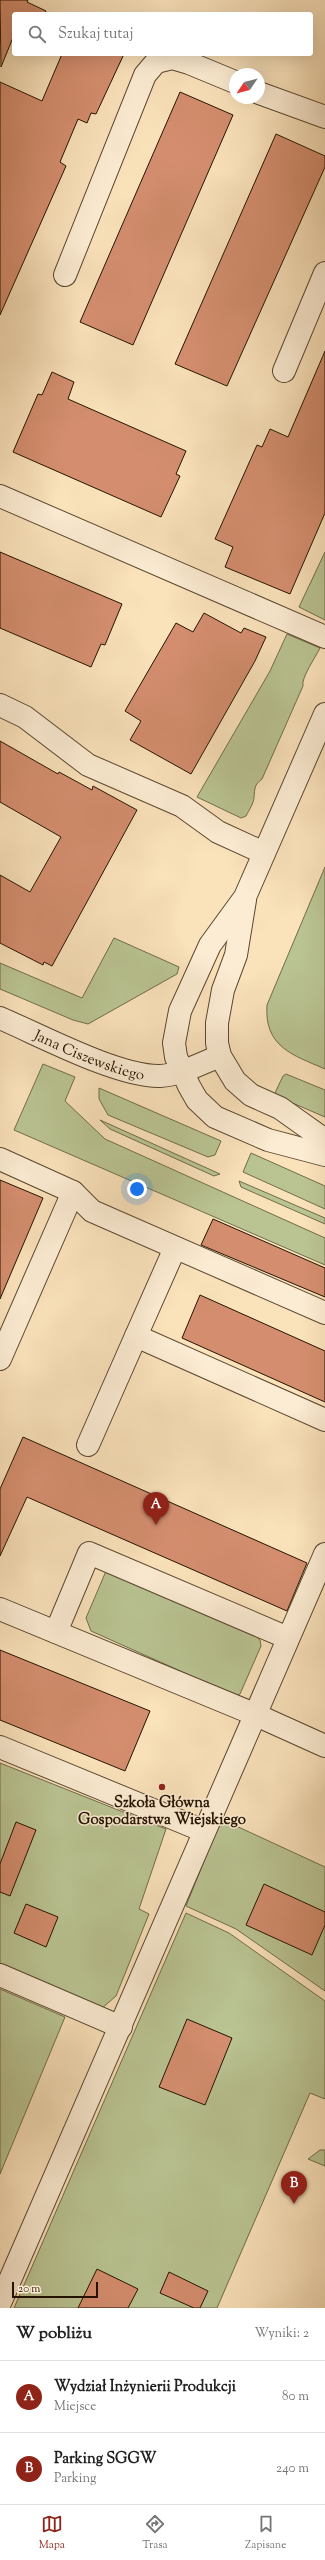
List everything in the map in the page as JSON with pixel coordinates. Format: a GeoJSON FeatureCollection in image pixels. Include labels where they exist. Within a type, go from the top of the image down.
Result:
{"type":"FeatureCollection","features":[{"type":"Feature","properties":{"kind":"street"},"geometry":{"type":"LineString","coordinates":[[65,275],[146,75],[156,62],[172,58],[229,80]]}},
{"type":"Feature","properties":{"kind":"street"},"geometry":{"type":"LineString","coordinates":[[265,95],[325,117]]}},
{"type":"Feature","properties":{"kind":"street"},"geometry":{"type":"LineString","coordinates":[[284,371],[325,273]]}},
{"type":"Feature","properties":{"kind":"street"},"geometry":{"type":"LineString","coordinates":[[0,496],[325,638]]}},
{"type":"Feature","properties":{"kind":"street"},"geometry":{"type":"LineString","coordinates":[[0,705],[25,717],[88,765],[182,806],[218,832],[264,853]]}},
{"type":"Feature","properties":{"kind":"street"},"geometry":{"type":"LineString","coordinates":[[325,714],[246,897],[236,955],[223,990],[217,1024],[217,1043],[220,1056],[235,1081],[251,1095],[280,1108],[325,1140]]}},
{"type":"Feature","properties":{"kind":"street"},"geometry":{"type":"LineString","coordinates":[[246,897],[210,945],[180,1011],[174,1043],[182,1071],[197,1100],[215,1117],[268,1140],[325,1155]]}},
{"type":"Feature","properties":{"kind":"street","name":"Jana Ciszewskiego"},"geometry":{"type":"LineString","coordinates":[[0,1018],[99,1061],[130,1071],[160,1076],[182,1071],[220,1056]]}},
{"type":"Feature","properties":{"kind":"street"},"geometry":{"type":"LineString","coordinates":[[0,1159],[72,1192],[92,1211],[325,1313]]}},
{"type":"Feature","properties":{"kind":"street"},"geometry":{"type":"LineString","coordinates":[[0,1359],[72,1192]]}},
{"type":"Feature","properties":{"kind":"street"},"geometry":{"type":"LineString","coordinates":[[88,1445],[175,1248]]}},
{"type":"Feature","properties":{"kind":"street"},"geometry":{"type":"LineString","coordinates":[[136,1336],[325,1420]]}},
{"type":"Feature","properties":{"kind":"street"},"geometry":{"type":"LineString","coordinates":[[56,1632],[89,1554],[288,1638]]}},
{"type":"Feature","properties":{"kind":"street"},"geometry":{"type":"LineString","coordinates":[[0,2303],[121,2027],[254,1714],[325,1554]]}},
{"type":"Feature","properties":{"kind":"street"},"geometry":{"type":"LineString","coordinates":[[0,1609],[254,1714],[325,1746]]}},
{"type":"Feature","properties":{"kind":"street"},"geometry":{"type":"LineString","coordinates":[[0,1747],[204,1831]]}},
{"type":"Feature","properties":{"kind":"street"},"geometry":{"type":"LineString","coordinates":[[0,1975],[121,2027]]}},
{"type":"Feature","properties":{"kind":"green space"},"geometry":{"type":"Polygon","coordinates":[[[325,552],[325,620],[299,607],[325,552]]]}},
{"type":"Feature","properties":{"kind":"green space"},"geometry":{"type":"Polygon","coordinates":[[[287,634],[320,648],[306,673],[303,686],[262,779],[255,787],[252,804],[246,816],[241,818],[197,797],[270,671],[287,634]]]}},
{"type":"Feature","properties":{"kind":"green space"},"geometry":{"type":"Polygon","coordinates":[[[325,867],[325,1069],[292,1054],[283,1048],[270,1031],[267,1019],[267,1005],[325,867]]]}},
{"type":"Feature","properties":{"kind":"green space"},"geometry":{"type":"Polygon","coordinates":[[[114,938],[179,967],[177,974],[88,1024],[73,1020],[0,989],[0,963],[82,998],[114,938]]]}},
{"type":"Feature","properties":{"kind":"green space"},"geometry":{"type":"Polygon","coordinates":[[[43,1064],[75,1077],[65,1101],[105,1139],[325,1238],[325,1265],[14,1130],[43,1064]]]}},
{"type":"Feature","properties":{"kind":"green space"},"geometry":{"type":"Polygon","coordinates":[[[286,1074],[325,1090],[325,1117],[274,1095],[283,1076],[286,1074]]]}},
{"type":"Feature","properties":{"kind":"green space"},"geometry":{"type":"Polygon","coordinates":[[[99,1088],[221,1141],[215,1155],[208,1157],[108,1115],[99,1099],[99,1088]]]}},
{"type":"Feature","properties":{"kind":"green space"},"geometry":{"type":"Polygon","coordinates":[[[100,1120],[220,1174],[214,1176],[110,1129],[100,1120]]]}},
{"type":"Feature","properties":{"kind":"green space"},"geometry":{"type":"Polygon","coordinates":[[[251,1153],[325,1186],[325,1209],[243,1172],[251,1153]]]}},
{"type":"Feature","properties":{"kind":"green space"},"geometry":{"type":"Polygon","coordinates":[[[239,1181],[325,1218],[325,1224],[241,1187],[239,1181]]]}},
{"type":"Feature","properties":{"kind":"green space"},"geometry":{"type":"Polygon","coordinates":[[[106,1571],[252,1633],[260,1640],[261,1646],[240,1694],[236,1696],[91,1631],[86,1618],[106,1571]]]}},
{"type":"Feature","properties":{"kind":"green space"},"geometry":{"type":"Polygon","coordinates":[[[0,1763],[166,1829],[139,1909],[149,1914],[116,1996],[101,2009],[0,1966],[0,1763]]]}},
{"type":"Feature","properties":{"kind":"green space"},"geometry":{"type":"Polygon","coordinates":[[[221,1819],[325,1867],[325,1991],[236,1929],[186,1906],[221,1819]]]}},
{"type":"Feature","properties":{"kind":"green space"},"geometry":{"type":"Polygon","coordinates":[[[186,1913],[229,1933],[325,2001],[325,2099],[310,2093],[217,2308],[14,2308],[186,1913]]]}},
{"type":"Feature","properties":{"kind":"green space"},"geometry":{"type":"Polygon","coordinates":[[[0,1989],[65,2017],[0,2174],[0,1989]]]}},
{"type":"Feature","properties":{"kind":"green space"},"geometry":{"type":"Polygon","coordinates":[[[320,2150],[325,2150],[325,2166],[308,2159],[320,2150]]]}},
{"type":"Feature","properties":{"kind":"building"},"geometry":{"type":"Polygon","coordinates":[[[0,0],[28,0],[27,2],[46,11],[12,12],[12,40],[1,67],[0,0]]]}},
{"type":"Feature","properties":{"kind":"building"},"geometry":{"type":"Polygon","coordinates":[[[61,56],[123,56],[96,114],[91,113],[87,123],[78,119],[60,162],[66,166],[0,315],[0,82],[42,101],[61,56]]]}},
{"type":"Feature","properties":{"kind":"building"},"geometry":{"type":"Polygon","coordinates":[[[180,92],[233,115],[133,345],[80,322],[180,92]]]}},
{"type":"Feature","properties":{"kind":"building"},"geometry":{"type":"Polygon","coordinates":[[[276,134],[325,156],[325,167],[227,386],[175,364],[276,134]]]}},
{"type":"Feature","properties":{"kind":"building"},"geometry":{"type":"Polygon","coordinates":[[[325,351],[325,513],[290,594],[225,567],[233,547],[215,539],[257,445],[262,447],[270,429],[288,437],[325,351]]]}},
{"type":"Feature","properties":{"kind":"building"},"geometry":{"type":"Polygon","coordinates":[[[52,372],[74,382],[68,399],[186,451],[176,474],[180,476],[161,517],[13,452],[38,394],[42,395],[52,372]]]}},
{"type":"Feature","properties":{"kind":"building"},"geometry":{"type":"Polygon","coordinates":[[[0,552],[122,604],[105,645],[101,644],[91,667],[0,628],[0,552]]]}},
{"type":"Feature","properties":{"kind":"building"},"geometry":{"type":"Polygon","coordinates":[[[204,613],[241,633],[244,628],[266,637],[255,661],[191,774],[130,740],[141,721],[125,711],[176,623],[193,632],[204,613]]]}},
{"type":"Feature","properties":{"kind":"building"},"geometry":{"type":"Polygon","coordinates":[[[0,741],[58,774],[59,772],[92,790],[93,786],[137,810],[52,966],[44,962],[43,965],[0,943],[0,875],[30,892],[61,837],[0,802],[0,741]]]}},
{"type":"Feature","properties":{"kind":"building"},"geometry":{"type":"Polygon","coordinates":[[[0,1180],[43,1198],[0,1299],[0,1180]]]}},
{"type":"Feature","properties":{"kind":"building"},"geometry":{"type":"Polygon","coordinates":[[[213,1219],[325,1268],[325,1297],[201,1245],[213,1219]]]}},
{"type":"Feature","properties":{"kind":"building"},"geometry":{"type":"Polygon","coordinates":[[[200,1295],[325,1351],[325,1402],[182,1338],[200,1295]]]}},
{"type":"Feature","properties":{"kind":"building"},"geometry":{"type":"Polygon","coordinates":[[[23,1437],[307,1563],[287,1611],[27,1497],[0,1556],[0,1489],[23,1437]]]}},
{"type":"Feature","properties":{"kind":"building"},"geometry":{"type":"Polygon","coordinates":[[[0,1650],[150,1711],[125,1771],[0,1720],[0,1650]]]}},
{"type":"Feature","properties":{"kind":"building"},"geometry":{"type":"Polygon","coordinates":[[[16,1822],[36,1830],[10,1896],[0,1892],[0,1864],[16,1822]]]}},
{"type":"Feature","properties":{"kind":"building"},"geometry":{"type":"Polygon","coordinates":[[[264,1884],[325,1912],[325,1925],[312,1955],[246,1925],[264,1884]]]}},
{"type":"Feature","properties":{"kind":"building"},"geometry":{"type":"Polygon","coordinates":[[[26,1904],[58,1917],[46,1947],[14,1933],[26,1904]]]}},
{"type":"Feature","properties":{"kind":"building"},"geometry":{"type":"Polygon","coordinates":[[[187,2019],[232,2038],[205,2105],[159,2087],[187,2019]]]}},
{"type":"Feature","properties":{"kind":"building"},"geometry":{"type":"Polygon","coordinates":[[[97,2269],[138,2289],[128,2308],[78,2308],[97,2269]]]}},
{"type":"Feature","properties":{"kind":"building"},"geometry":{"type":"Polygon","coordinates":[[[169,2272],[208,2291],[200,2308],[194,2308],[160,2293],[169,2272]]]}},
{"type":"Feature","properties":{"kind":"place","name":"Wydział Inżynierii Produkcji"},"geometry":{"type":"Point","coordinates":[156,1525]}},
{"type":"Feature","properties":{"kind":"place","name":"Szkoła Główna Gospodarstwa Wiejskiego"},"geometry":{"type":"Point","coordinates":[162,1787]}},
{"type":"Feature","properties":{"kind":"place","name":"Parking SGGW"},"geometry":{"type":"Point","coordinates":[294,2204]}}]}
